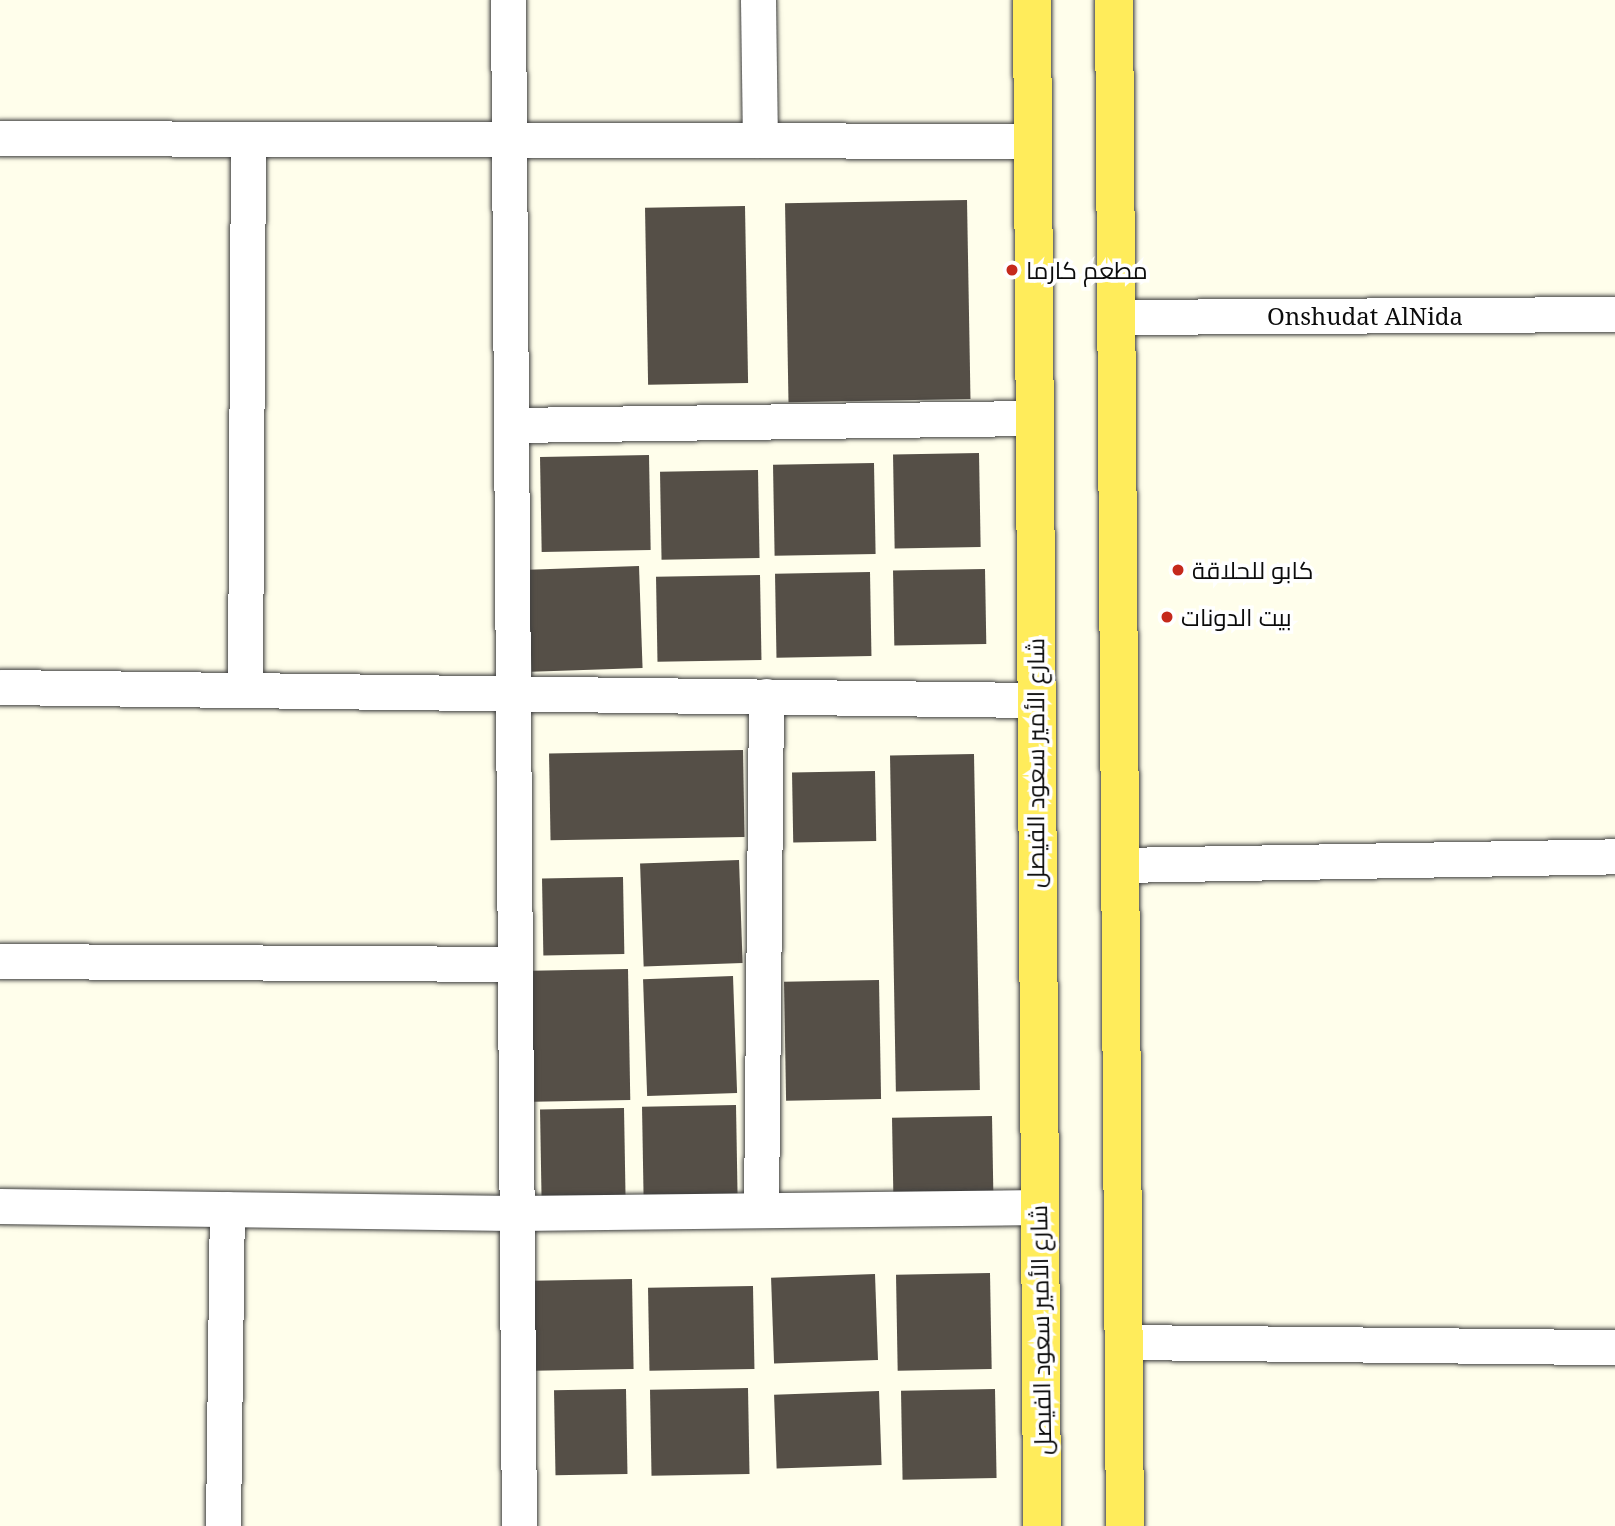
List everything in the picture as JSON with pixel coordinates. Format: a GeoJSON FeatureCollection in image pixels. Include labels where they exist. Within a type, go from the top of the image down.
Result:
{"type":"FeatureCollection","features":[{"type":"Feature","properties":{"kind":"main road","name":"شارع الأمير سعود الفيصل"},"geometry":{"type":"LineString","coordinates":[[1031,0],[1042,1526]]}},
{"type":"Feature","properties":{"kind":"main road"},"geometry":{"type":"LineString","coordinates":[[1114,0],[1125,1526]]}},
{"type":"Feature","properties":{"kind":"street"},"geometry":{"type":"LineString","coordinates":[[508,0],[519,1526]]}},
{"type":"Feature","properties":{"kind":"street"},"geometry":{"type":"LineString","coordinates":[[758,0],[760,140]]}},
{"type":"Feature","properties":{"kind":"street"},"geometry":{"type":"LineString","coordinates":[[0,138],[1032,141]]}},
{"type":"Feature","properties":{"kind":"street"},"geometry":{"type":"LineString","coordinates":[[245,690],[248,139]]}},
{"type":"Feature","properties":{"kind":"street","name":"Onshudat AlNida"},"geometry":{"type":"LineString","coordinates":[[1115,317],[1615,314]]}},
{"type":"Feature","properties":{"kind":"street"},"geometry":{"type":"LineString","coordinates":[[511,425],[1033,418]]}},
{"type":"Feature","properties":{"kind":"street"},"geometry":{"type":"LineString","coordinates":[[0,687],[1034,700]]}},
{"type":"Feature","properties":{"kind":"street"},"geometry":{"type":"LineString","coordinates":[[761,1210],[766,696]]}},
{"type":"Feature","properties":{"kind":"street"},"geometry":{"type":"LineString","coordinates":[[1119,865],[1615,856]]}},
{"type":"Feature","properties":{"kind":"street"},"geometry":{"type":"LineString","coordinates":[[0,961],[515,964]]}},
{"type":"Feature","properties":{"kind":"street"},"geometry":{"type":"LineString","coordinates":[[0,1206],[516,1213],[1039,1208]]}},
{"type":"Feature","properties":{"kind":"street"},"geometry":{"type":"LineString","coordinates":[[223,1526],[227,1209]]}},
{"type":"Feature","properties":{"kind":"street"},"geometry":{"type":"LineString","coordinates":[[1123,1342],[1615,1347]]}},
{"type":"Feature","properties":{"kind":"building"},"geometry":{"type":"Polygon","coordinates":[[[967,200],[970,399],[789,402],[785,203],[967,200]]]}},
{"type":"Feature","properties":{"kind":"building"},"geometry":{"type":"Polygon","coordinates":[[[745,206],[748,383],[648,385],[645,208],[745,206]]]}},
{"type":"Feature","properties":{"kind":"building"},"geometry":{"type":"Polygon","coordinates":[[[979,453],[981,547],[895,548],[893,455],[979,453]]]}},
{"type":"Feature","properties":{"kind":"building"},"geometry":{"type":"Polygon","coordinates":[[[649,455],[651,550],[542,552],[540,457],[649,455]]]}},
{"type":"Feature","properties":{"kind":"building"},"geometry":{"type":"Polygon","coordinates":[[[874,463],[876,554],[775,556],[773,465],[874,463]]]}},
{"type":"Feature","properties":{"kind":"building"},"geometry":{"type":"Polygon","coordinates":[[[758,470],[760,558],[662,560],[660,472],[758,470]]]}},
{"type":"Feature","properties":{"kind":"building"},"geometry":{"type":"Polygon","coordinates":[[[639,566],[643,668],[532,672],[528,570],[639,566]]]}},
{"type":"Feature","properties":{"kind":"building"},"geometry":{"type":"Polygon","coordinates":[[[985,569],[986,644],[894,646],[893,571],[985,569]]]}},
{"type":"Feature","properties":{"kind":"building"},"geometry":{"type":"Polygon","coordinates":[[[870,572],[871,656],[776,658],[775,574],[870,572]]]}},
{"type":"Feature","properties":{"kind":"building"},"geometry":{"type":"Polygon","coordinates":[[[760,575],[761,660],[657,662],[656,577],[760,575]]]}},
{"type":"Feature","properties":{"kind":"building"},"geometry":{"type":"Polygon","coordinates":[[[743,750],[745,837],[551,840],[549,753],[743,750]]]}},
{"type":"Feature","properties":{"kind":"building"},"geometry":{"type":"Polygon","coordinates":[[[974,754],[980,1090],[896,1091],[890,755],[974,754]]]}},
{"type":"Feature","properties":{"kind":"building"},"geometry":{"type":"Polygon","coordinates":[[[875,771],[876,841],[793,842],[792,772],[875,771]]]}},
{"type":"Feature","properties":{"kind":"building"},"geometry":{"type":"Polygon","coordinates":[[[739,860],[743,963],[644,966],[640,863],[739,860]]]}},
{"type":"Feature","properties":{"kind":"building"},"geometry":{"type":"Polygon","coordinates":[[[623,877],[624,954],[543,955],[542,878],[623,877]]]}},
{"type":"Feature","properties":{"kind":"building"},"geometry":{"type":"Polygon","coordinates":[[[628,969],[630,1100],[533,1102],[531,971],[628,969]]]}},
{"type":"Feature","properties":{"kind":"building"},"geometry":{"type":"Polygon","coordinates":[[[733,976],[737,1093],[647,1096],[643,979],[733,976]]]}},
{"type":"Feature","properties":{"kind":"building"},"geometry":{"type":"Polygon","coordinates":[[[879,980],[881,1099],[786,1101],[784,982],[879,980]]]}},
{"type":"Feature","properties":{"kind":"building"},"geometry":{"type":"Polygon","coordinates":[[[736,1105],[738,1199],[644,1201],[642,1107],[736,1105]]]}},
{"type":"Feature","properties":{"kind":"building"},"geometry":{"type":"Polygon","coordinates":[[[624,1108],[626,1202],[542,1203],[540,1109],[624,1108]]]}},
{"type":"Feature","properties":{"kind":"building"},"geometry":{"type":"Polygon","coordinates":[[[992,1116],[993,1196],[893,1198],[892,1118],[992,1116]]]}},
{"type":"Feature","properties":{"kind":"building"},"geometry":{"type":"Polygon","coordinates":[[[990,1273],[992,1369],[898,1371],[896,1275],[990,1273]]]}},
{"type":"Feature","properties":{"kind":"building"},"geometry":{"type":"Polygon","coordinates":[[[875,1274],[878,1360],[774,1364],[771,1278],[875,1274]]]}},
{"type":"Feature","properties":{"kind":"building"},"geometry":{"type":"Polygon","coordinates":[[[632,1279],[634,1369],[534,1371],[532,1281],[632,1279]]]}},
{"type":"Feature","properties":{"kind":"building"},"geometry":{"type":"Polygon","coordinates":[[[753,1286],[754,1369],[649,1371],[648,1288],[753,1286]]]}},
{"type":"Feature","properties":{"kind":"building"},"geometry":{"type":"Polygon","coordinates":[[[748,1388],[750,1474],[652,1476],[650,1390],[748,1388]]]}},
{"type":"Feature","properties":{"kind":"building"},"geometry":{"type":"Polygon","coordinates":[[[626,1389],[627,1474],[555,1475],[554,1390],[626,1389]]]}},
{"type":"Feature","properties":{"kind":"building"},"geometry":{"type":"Polygon","coordinates":[[[995,1389],[997,1478],[903,1480],[901,1391],[995,1389]]]}},
{"type":"Feature","properties":{"kind":"building"},"geometry":{"type":"Polygon","coordinates":[[[879,1391],[882,1465],[777,1469],[774,1395],[879,1391]]]}},
{"type":"Feature","properties":{"kind":"place","name":"مطعم كارما"},"geometry":{"type":"Point","coordinates":[1012,270]}},
{"type":"Feature","properties":{"kind":"place","name":"كابو للحلاقة"},"geometry":{"type":"Point","coordinates":[1178,570]}},
{"type":"Feature","properties":{"kind":"place","name":"بيت الدونات"},"geometry":{"type":"Point","coordinates":[1167,617]}}]}
